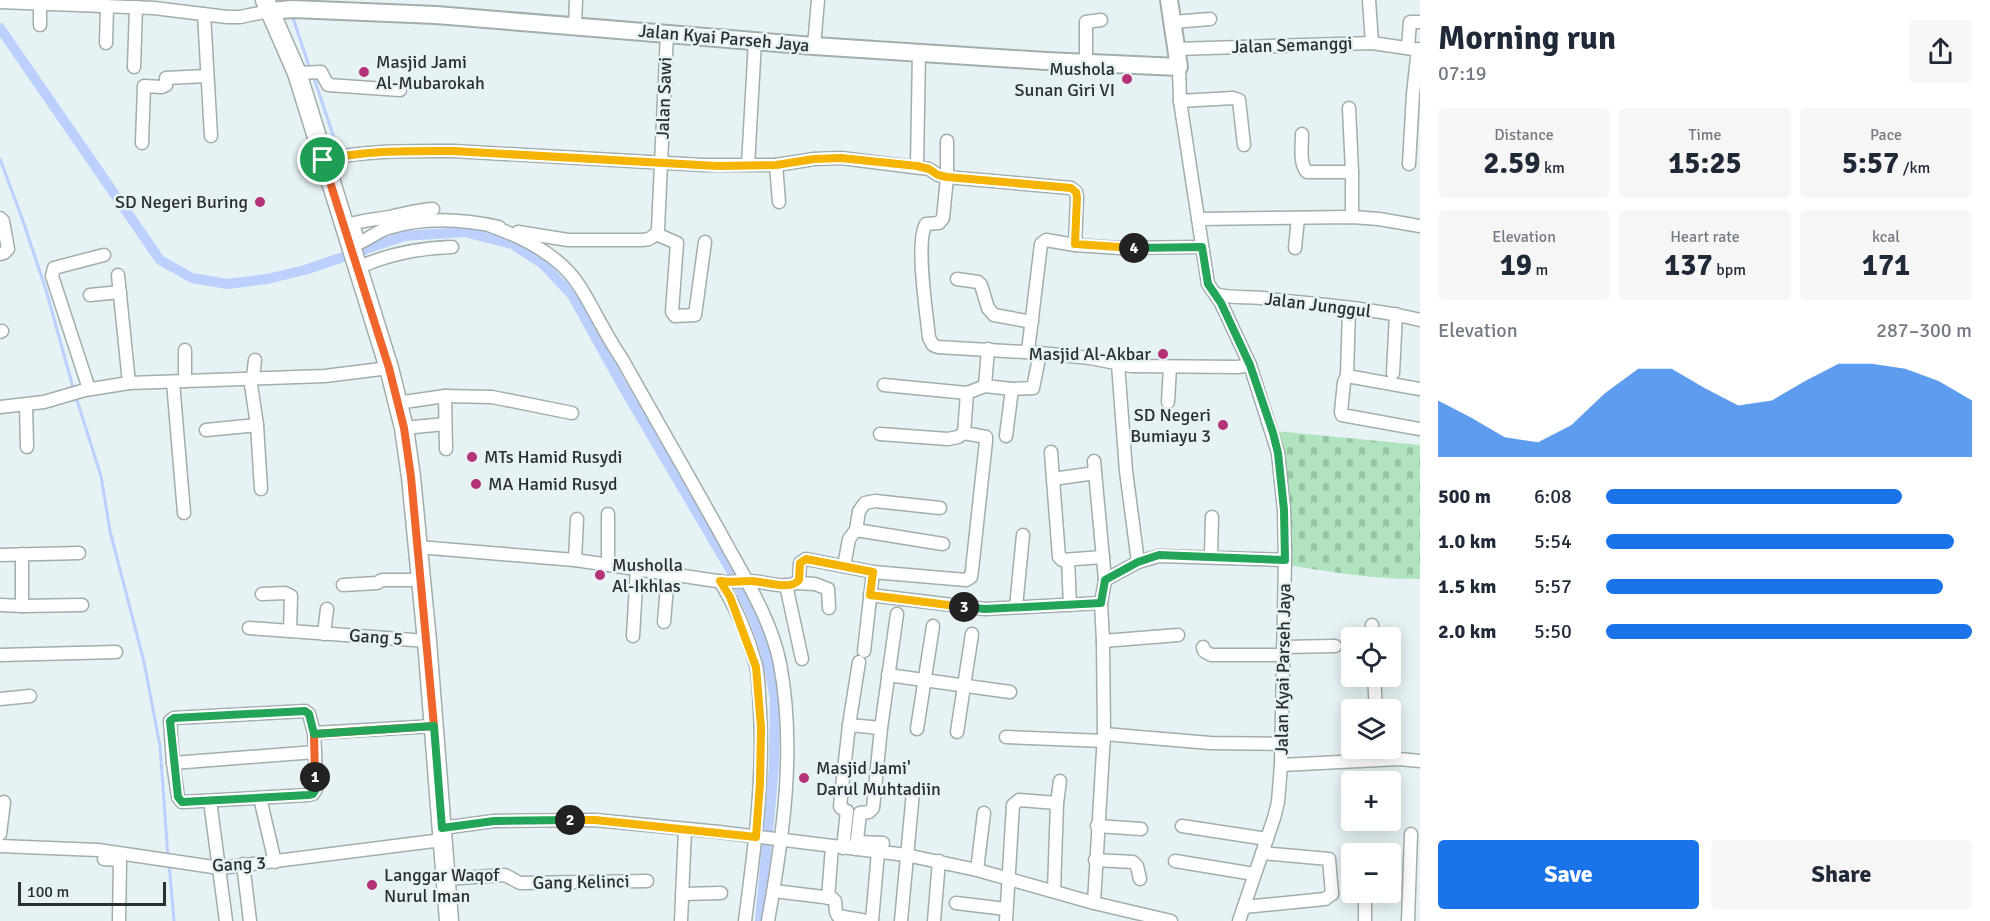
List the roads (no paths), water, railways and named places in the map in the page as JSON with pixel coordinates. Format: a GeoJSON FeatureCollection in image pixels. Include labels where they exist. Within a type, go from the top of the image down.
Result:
{"type":"FeatureCollection","features":[{"type":"Feature","properties":{"kind":"main road","name":"Jalan Kyai Parseh Jaya"},"geometry":{"type":"LineString","coordinates":[[267,5],[294,9],[436,15],[814,46],[1179,68],[1169,0]]}},
{"type":"Feature","properties":{"kind":"main road"},"geometry":{"type":"LineString","coordinates":[[267,5],[306,72],[331,158],[361,241],[357,266],[389,368],[404,428],[427,641],[449,921]]}},
{"type":"Feature","properties":{"kind":"street"},"geometry":{"type":"LineString","coordinates":[[575,26],[576,0]]}},
{"type":"Feature","properties":{"kind":"street"},"geometry":{"type":"LineString","coordinates":[[814,46],[818,0]]}},
{"type":"Feature","properties":{"kind":"street"},"geometry":{"type":"LineString","coordinates":[[1369,0],[1372,43]]}},
{"type":"Feature","properties":{"kind":"street"},"geometry":{"type":"LineString","coordinates":[[40,2],[40,25]]}},
{"type":"Feature","properties":{"kind":"street"},"geometry":{"type":"LineString","coordinates":[[1,3],[75,2],[136,7],[172,5],[204,14],[240,17],[267,5]]}},
{"type":"Feature","properties":{"kind":"street"},"geometry":{"type":"LineString","coordinates":[[106,43],[107,6]]}},
{"type":"Feature","properties":{"kind":"street"},"geometry":{"type":"LineString","coordinates":[[134,67],[136,7]]}},
{"type":"Feature","properties":{"kind":"street"},"geometry":{"type":"LineString","coordinates":[[204,14],[211,136]]}},
{"type":"Feature","properties":{"kind":"street"},"geometry":{"type":"LineString","coordinates":[[1173,22],[1210,19]]}},
{"type":"Feature","properties":{"kind":"street"},"geometry":{"type":"LineString","coordinates":[[1086,63],[1087,21],[1101,20]]}},
{"type":"Feature","properties":{"kind":"street"},"geometry":{"type":"LineString","coordinates":[[1408,164],[1415,49],[1410,22],[1420,22]]}},
{"type":"Feature","properties":{"kind":"street","name":"Jalan Sawi"},"geometry":{"type":"LineString","coordinates":[[656,234],[662,162],[667,33]]}},
{"type":"Feature","properties":{"kind":"street"},"geometry":{"type":"LineString","coordinates":[[748,165],[755,41]]}},
{"type":"Feature","properties":{"kind":"street","name":"Jalan Semanggi"},"geometry":{"type":"LineString","coordinates":[[1176,49],[1372,43],[1415,49]]}},
{"type":"Feature","properties":{"kind":"street"},"geometry":{"type":"LineString","coordinates":[[917,166],[919,53]]}},
{"type":"Feature","properties":{"kind":"street","name":"Jalan Kyai Parseh Jaya"},"geometry":{"type":"LineString","coordinates":[[1179,68],[1180,101],[1208,284],[1216,294],[1250,365],[1278,453],[1284,510],[1281,765],[1278,802],[1239,921]]}},
{"type":"Feature","properties":{"kind":"street"},"geometry":{"type":"LineString","coordinates":[[306,72],[321,72],[328,85],[400,90]]}},
{"type":"Feature","properties":{"kind":"street"},"geometry":{"type":"LineString","coordinates":[[142,143],[144,86],[162,87],[166,85],[166,78],[207,76]]}},
{"type":"Feature","properties":{"kind":"street"},"geometry":{"type":"LineString","coordinates":[[1180,101],[1233,98],[1239,100],[1244,145]]}},
{"type":"Feature","properties":{"kind":"street"},"geometry":{"type":"LineString","coordinates":[[1349,108],[1352,217]]}},
{"type":"Feature","properties":{"kind":"street"},"geometry":{"type":"LineString","coordinates":[[1302,134],[1302,161],[1303,168],[1307,172],[1352,172]]}},
{"type":"Feature","properties":{"kind":"street"},"geometry":{"type":"LineString","coordinates":[[947,141],[947,177],[941,222],[926,224],[923,232],[923,279],[929,338],[933,345],[1034,352],[1090,358],[1118,364],[1170,367],[1250,365]]}},
{"type":"Feature","properties":{"kind":"street"},"geometry":{"type":"LineString","coordinates":[[331,158],[392,152],[453,151],[702,165],[776,165],[814,159],[841,158],[917,166],[947,177],[1071,188],[1076,192],[1077,197],[1075,244]]}},
{"type":"Feature","properties":{"kind":"street"},"geometry":{"type":"LineString","coordinates":[[776,165],[779,202]]}},
{"type":"Feature","properties":{"kind":"street"},"geometry":{"type":"LineString","coordinates":[[354,223],[410,211],[433,209]]}},
{"type":"Feature","properties":{"kind":"street"},"geometry":{"type":"LineString","coordinates":[[1198,219],[1352,217],[1420,226]]}},
{"type":"Feature","properties":{"kind":"street"},"geometry":{"type":"LineString","coordinates":[[0,218],[3,221],[8,249],[4,254],[0,254]]}},
{"type":"Feature","properties":{"kind":"street"},"geometry":{"type":"LineString","coordinates":[[1295,248],[1298,218]]}},
{"type":"Feature","properties":{"kind":"street"},"geometry":{"type":"LineString","coordinates":[[361,241],[385,229],[422,221],[472,223],[567,240],[642,240],[649,239],[656,234],[677,243],[672,312],[675,316],[695,315],[705,242]]}},
{"type":"Feature","properties":{"kind":"street"},"geometry":{"type":"LineString","coordinates":[[491,226],[535,245],[564,266],[580,287],[745,581],[770,630],[780,662],[787,713],[786,775],[774,891],[768,921]]}},
{"type":"Feature","properties":{"kind":"street"},"geometry":{"type":"LineString","coordinates":[[884,385],[967,393],[985,386],[1012,389],[1033,388],[1032,322],[1041,244],[1046,240],[1119,248],[1202,247]]}},
{"type":"Feature","properties":{"kind":"street"},"geometry":{"type":"LineString","coordinates":[[357,266],[400,252],[452,247]]}},
{"type":"Feature","properties":{"kind":"street"},"geometry":{"type":"LineString","coordinates":[[87,390],[52,270],[104,255]]}},
{"type":"Feature","properties":{"kind":"street"},"geometry":{"type":"LineString","coordinates":[[118,275],[129,383]]}},
{"type":"Feature","properties":{"kind":"street"},"geometry":{"type":"LineString","coordinates":[[957,279],[978,282],[988,308],[994,315],[1032,322]]}},
{"type":"Feature","properties":{"kind":"street"},"geometry":{"type":"LineString","coordinates":[[90,296],[120,292]]}},
{"type":"Feature","properties":{"kind":"street","name":"Jalan Junggul"},"geometry":{"type":"LineString","coordinates":[[1216,294],[1224,297],[1250,297],[1349,308],[1396,314],[1420,320]]}},
{"type":"Feature","properties":{"kind":"street"},"geometry":{"type":"LineString","coordinates":[[1349,308],[1347,376],[1344,381],[1342,415],[1420,429]]}},
{"type":"Feature","properties":{"kind":"street"},"geometry":{"type":"LineString","coordinates":[[1393,373],[1396,314]]}},
{"type":"Feature","properties":{"kind":"street"},"geometry":{"type":"LineString","coordinates":[[985,386],[988,349]]}},
{"type":"Feature","properties":{"kind":"street"},"geometry":{"type":"LineString","coordinates":[[184,513],[179,381],[185,350]]}},
{"type":"Feature","properties":{"kind":"street"},"geometry":{"type":"LineString","coordinates":[[255,360],[251,378],[261,489]]}},
{"type":"Feature","properties":{"kind":"street"},"geometry":{"type":"LineString","coordinates":[[1118,364],[1126,471],[1138,562]]}},
{"type":"Feature","properties":{"kind":"street"},"geometry":{"type":"LineString","coordinates":[[1167,402],[1170,367]]}},
{"type":"Feature","properties":{"kind":"street"},"geometry":{"type":"LineString","coordinates":[[0,407],[26,405],[87,390],[129,383],[325,376],[389,368]]}},
{"type":"Feature","properties":{"kind":"street"},"geometry":{"type":"LineString","coordinates":[[1347,376],[1420,389]]}},
{"type":"Feature","properties":{"kind":"street"},"geometry":{"type":"LineString","coordinates":[[1006,436],[1012,389]]}},
{"type":"Feature","properties":{"kind":"street"},"geometry":{"type":"LineString","coordinates":[[964,433],[967,393]]}},
{"type":"Feature","properties":{"kind":"street"},"geometry":{"type":"LineString","coordinates":[[445,396],[446,449]]}},
{"type":"Feature","properties":{"kind":"street"},"geometry":{"type":"LineString","coordinates":[[398,403],[445,396],[492,397],[572,413]]}},
{"type":"Feature","properties":{"kind":"street"},"geometry":{"type":"LineString","coordinates":[[26,405],[27,447]]}},
{"type":"Feature","properties":{"kind":"street"},"geometry":{"type":"LineString","coordinates":[[404,428],[445,424]]}},
{"type":"Feature","properties":{"kind":"street"},"geometry":{"type":"LineString","coordinates":[[206,430],[257,425]]}},
{"type":"Feature","properties":{"kind":"street"},"geometry":{"type":"LineString","coordinates":[[802,659],[792,584],[802,560],[873,572],[960,580],[971,577],[986,441],[983,435],[964,433],[948,439],[880,434]]}},
{"type":"Feature","properties":{"kind":"street"},"geometry":{"type":"LineString","coordinates":[[1051,452],[1059,557],[1062,560],[1103,557]]}},
{"type":"Feature","properties":{"kind":"street"},"geometry":{"type":"LineString","coordinates":[[1053,479],[1095,467],[1105,580],[1101,603],[1104,738],[1094,903]]}},
{"type":"Feature","properties":{"kind":"street"},"geometry":{"type":"LineString","coordinates":[[844,566],[849,539],[856,530],[859,511],[865,503],[875,501],[940,508]]}},
{"type":"Feature","properties":{"kind":"street"},"geometry":{"type":"LineString","coordinates":[[608,514],[608,565]]}},
{"type":"Feature","properties":{"kind":"street"},"geometry":{"type":"LineString","coordinates":[[1211,556],[1212,517]]}},
{"type":"Feature","properties":{"kind":"street"},"geometry":{"type":"LineString","coordinates":[[575,560],[577,519]]}},
{"type":"Feature","properties":{"kind":"street"},"geometry":{"type":"LineString","coordinates":[[856,530],[943,544]]}},
{"type":"Feature","properties":{"kind":"street"},"geometry":{"type":"LineString","coordinates":[[1016,607],[1023,535]]}},
{"type":"Feature","properties":{"kind":"street"},"geometry":{"type":"LineString","coordinates":[[418,547],[575,560],[722,582],[815,584],[828,589],[830,608]]}},
{"type":"Feature","properties":{"kind":"street"},"geometry":{"type":"LineString","coordinates":[[0,555],[79,553]]}},
{"type":"Feature","properties":{"kind":"street"},"geometry":{"type":"LineString","coordinates":[[22,554],[22,606]]}},
{"type":"Feature","properties":{"kind":"street"},"geometry":{"type":"LineString","coordinates":[[1105,580],[1138,562],[1159,555],[1285,560]]}},
{"type":"Feature","properties":{"kind":"street"},"geometry":{"type":"LineString","coordinates":[[1068,560],[1070,606]]}},
{"type":"Feature","properties":{"kind":"street"},"geometry":{"type":"LineString","coordinates":[[633,636],[637,569]]}},
{"type":"Feature","properties":{"kind":"street"},"geometry":{"type":"LineString","coordinates":[[873,572],[849,725],[840,806],[854,812],[869,812],[873,808],[880,728],[897,614]]}},
{"type":"Feature","properties":{"kind":"street"},"geometry":{"type":"LineString","coordinates":[[664,622],[668,574]]}},
{"type":"Feature","properties":{"kind":"street"},"geometry":{"type":"LineString","coordinates":[[343,585],[376,583],[382,580],[421,580]]}},
{"type":"Feature","properties":{"kind":"street"},"geometry":{"type":"LineString","coordinates":[[722,582],[730,597],[756,667],[761,727],[758,838],[745,921]]}},
{"type":"Feature","properties":{"kind":"street"},"geometry":{"type":"LineString","coordinates":[[262,594],[290,594],[290,631]]}},
{"type":"Feature","properties":{"kind":"street"},"geometry":{"type":"LineString","coordinates":[[870,595],[985,609],[1101,603]]}},
{"type":"Feature","properties":{"kind":"street"},"geometry":{"type":"LineString","coordinates":[[0,605],[82,605]]}},
{"type":"Feature","properties":{"kind":"street"},"geometry":{"type":"LineString","coordinates":[[324,633],[327,609]]}},
{"type":"Feature","properties":{"kind":"street"},"geometry":{"type":"LineString","coordinates":[[917,729],[933,626]]}},
{"type":"Feature","properties":{"kind":"street","name":"Gang 5"},"geometry":{"type":"LineString","coordinates":[[249,628],[427,641]]}},
{"type":"Feature","properties":{"kind":"street"},"geometry":{"type":"LineString","coordinates":[[957,732],[972,634]]}},
{"type":"Feature","properties":{"kind":"street"},"geometry":{"type":"LineString","coordinates":[[1103,641],[1178,635]]}},
{"type":"Feature","properties":{"kind":"street"},"geometry":{"type":"LineString","coordinates":[[1203,647],[1207,654],[1222,656],[1335,646]]}},
{"type":"Feature","properties":{"kind":"street"},"geometry":{"type":"LineString","coordinates":[[0,655],[116,652]]}},
{"type":"Feature","properties":{"kind":"street"},"geometry":{"type":"LineString","coordinates":[[888,675],[1010,692]]}},
{"type":"Feature","properties":{"kind":"street"},"geometry":{"type":"LineString","coordinates":[[0,699],[30,696]]}},
{"type":"Feature","properties":{"kind":"street"},"geometry":{"type":"LineString","coordinates":[[305,711],[309,714],[314,734],[316,789],[313,794],[210,801],[182,802],[179,800],[170,721],[174,718],[305,711]]}},
{"type":"Feature","properties":{"kind":"street"},"geometry":{"type":"LineString","coordinates":[[849,725],[880,728]]}},
{"type":"Feature","properties":{"kind":"street"},"geometry":{"type":"LineString","coordinates":[[314,734],[434,726]]}},
{"type":"Feature","properties":{"kind":"street"},"geometry":{"type":"LineString","coordinates":[[1006,737],[1281,744]]}},
{"type":"Feature","properties":{"kind":"street"},"geometry":{"type":"LineString","coordinates":[[173,763],[315,752]]}},
{"type":"Feature","properties":{"kind":"street"},"geometry":{"type":"LineString","coordinates":[[1281,765],[1341,759]]}},
{"type":"Feature","properties":{"kind":"street"},"geometry":{"type":"LineString","coordinates":[[1399,759],[1420,761]]}},
{"type":"Feature","properties":{"kind":"street"},"geometry":{"type":"LineString","coordinates":[[1054,891],[1060,781]]}},
{"type":"Feature","properties":{"kind":"street"},"geometry":{"type":"LineString","coordinates":[[901,921],[913,792]]}},
{"type":"Feature","properties":{"kind":"street"},"geometry":{"type":"LineString","coordinates":[[260,798],[275,862]]}},
{"type":"Feature","properties":{"kind":"street"},"geometry":{"type":"LineString","coordinates":[[956,903],[1006,915],[1013,805],[1018,800],[1057,803]]}},
{"type":"Feature","properties":{"kind":"street"},"geometry":{"type":"LineString","coordinates":[[210,801],[226,921]]}},
{"type":"Feature","properties":{"kind":"street"},"geometry":{"type":"LineString","coordinates":[[0,834],[4,802]]}},
{"type":"Feature","properties":{"kind":"street"},"geometry":{"type":"LineString","coordinates":[[828,898],[846,845],[854,812]]}},
{"type":"Feature","properties":{"kind":"street"},"geometry":{"type":"LineString","coordinates":[[977,870],[984,813]]}},
{"type":"Feature","properties":{"kind":"street"},"geometry":{"type":"LineString","coordinates":[[442,834],[494,821],[595,820],[779,841],[881,848],[977,870],[1094,903],[1170,921]]}},
{"type":"Feature","properties":{"kind":"street"},"geometry":{"type":"LineString","coordinates":[[1097,826],[1141,829]]}},
{"type":"Feature","properties":{"kind":"street"},"geometry":{"type":"LineString","coordinates":[[1182,826],[1267,838]]}},
{"type":"Feature","properties":{"kind":"street"},"geometry":{"type":"LineString","coordinates":[[681,921],[685,830]]}},
{"type":"Feature","properties":{"kind":"street","name":"Gang 3"},"geometry":{"type":"LineString","coordinates":[[0,846],[90,850],[157,857],[220,868],[275,862],[442,834]]}},
{"type":"Feature","properties":{"kind":"street"},"geometry":{"type":"LineString","coordinates":[[1407,921],[1411,834]]}},
{"type":"Feature","properties":{"kind":"street"},"geometry":{"type":"LineString","coordinates":[[820,837],[846,845]]}},
{"type":"Feature","properties":{"kind":"street"},"geometry":{"type":"LineString","coordinates":[[872,921],[881,848]]}},
{"type":"Feature","properties":{"kind":"street"},"geometry":{"type":"LineString","coordinates":[[90,850],[90,858],[119,860],[120,921]]}},
{"type":"Feature","properties":{"kind":"street"},"geometry":{"type":"LineString","coordinates":[[1244,907],[1326,899],[1332,894],[1330,862],[1327,858],[1262,853]]}},
{"type":"Feature","properties":{"kind":"street"},"geometry":{"type":"LineString","coordinates":[[1095,860],[1133,862],[1137,866],[1140,879]]}},
{"type":"Feature","properties":{"kind":"street"},"geometry":{"type":"LineString","coordinates":[[934,921],[939,861]]}},
{"type":"Feature","properties":{"kind":"street"},"geometry":{"type":"LineString","coordinates":[[1175,861],[1254,874]]}},
{"type":"Feature","properties":{"kind":"street"},"geometry":{"type":"LineString","coordinates":[[243,864],[250,921]]}},
{"type":"Feature","properties":{"kind":"street","name":"Gang Kelinci"},"geometry":{"type":"LineString","coordinates":[[445,879],[505,875],[520,884],[647,881]]}},
{"type":"Feature","properties":{"kind":"street"},"geometry":{"type":"LineString","coordinates":[[774,891],[828,898],[836,901],[838,916],[867,921]]}},
{"type":"Feature","properties":{"kind":"street"},"geometry":{"type":"LineString","coordinates":[[682,894],[721,893]]}},
{"type":"Feature","properties":{"kind":"street"},"geometry":{"type":"LineString","coordinates":[[1365,903],[1365,921]]}},
{"type":"Feature","properties":{"kind":"waterway"},"geometry":{"type":"LineString","coordinates":[[292,15],[310,69]]}},
{"type":"Feature","properties":{"kind":"waterway"},"geometry":{"type":"LineString","coordinates":[[0,28],[160,260],[192,278],[227,284],[267,279],[305,270],[404,236],[464,232],[512,244],[543,264],[572,295],[730,569],[753,616],[766,653],[775,699],[774,766],[760,921]]}},
{"type":"Feature","properties":{"kind":"waterway"},"geometry":{"type":"LineString","coordinates":[[313,75],[337,147]]}},
{"type":"Feature","properties":{"kind":"waterway"},"geometry":{"type":"LineString","coordinates":[[0,159],[46,290],[74,391]]}},
{"type":"Feature","properties":{"kind":"waterway"},"geometry":{"type":"LineString","coordinates":[[76,397],[101,476],[110,531],[144,662],[160,746],[168,857]]}},
{"type":"Feature","properties":{"kind":"waterway"},"geometry":{"type":"LineString","coordinates":[[169,863],[174,921]]}},
{"type":"Feature","properties":{"kind":"place","name":"Masjid Jami Al-Mubarokah"},"geometry":{"type":"Point","coordinates":[364,72]}},
{"type":"Feature","properties":{"kind":"place","name":"Mushola Sunan Giri VI"},"geometry":{"type":"Point","coordinates":[1127,79]}},
{"type":"Feature","properties":{"kind":"place","name":"SD Negeri Buring"},"geometry":{"type":"Point","coordinates":[260,202]}},
{"type":"Feature","properties":{"kind":"place","name":"Masjid Al-Akbar"},"geometry":{"type":"Point","coordinates":[1163,354]}},
{"type":"Feature","properties":{"kind":"place","name":"SD Negeri Bumiayu 3"},"geometry":{"type":"Point","coordinates":[1223,425]}},
{"type":"Feature","properties":{"kind":"place","name":"MTs Hamid Rusydi"},"geometry":{"type":"Point","coordinates":[472,457]}},
{"type":"Feature","properties":{"kind":"place","name":"MA Hamid Rusyd"},"geometry":{"type":"Point","coordinates":[476,484]}},
{"type":"Feature","properties":{"kind":"place","name":"Musholla Al-Ikhlas"},"geometry":{"type":"Point","coordinates":[600,575]}},
{"type":"Feature","properties":{"kind":"place","name":"Masjid Jami' Darul Muhtadiin"},"geometry":{"type":"Point","coordinates":[804,778]}},
{"type":"Feature","properties":{"kind":"place","name":"Langgar Waqof Nurul Iman"},"geometry":{"type":"Point","coordinates":[372,885]}}]}
